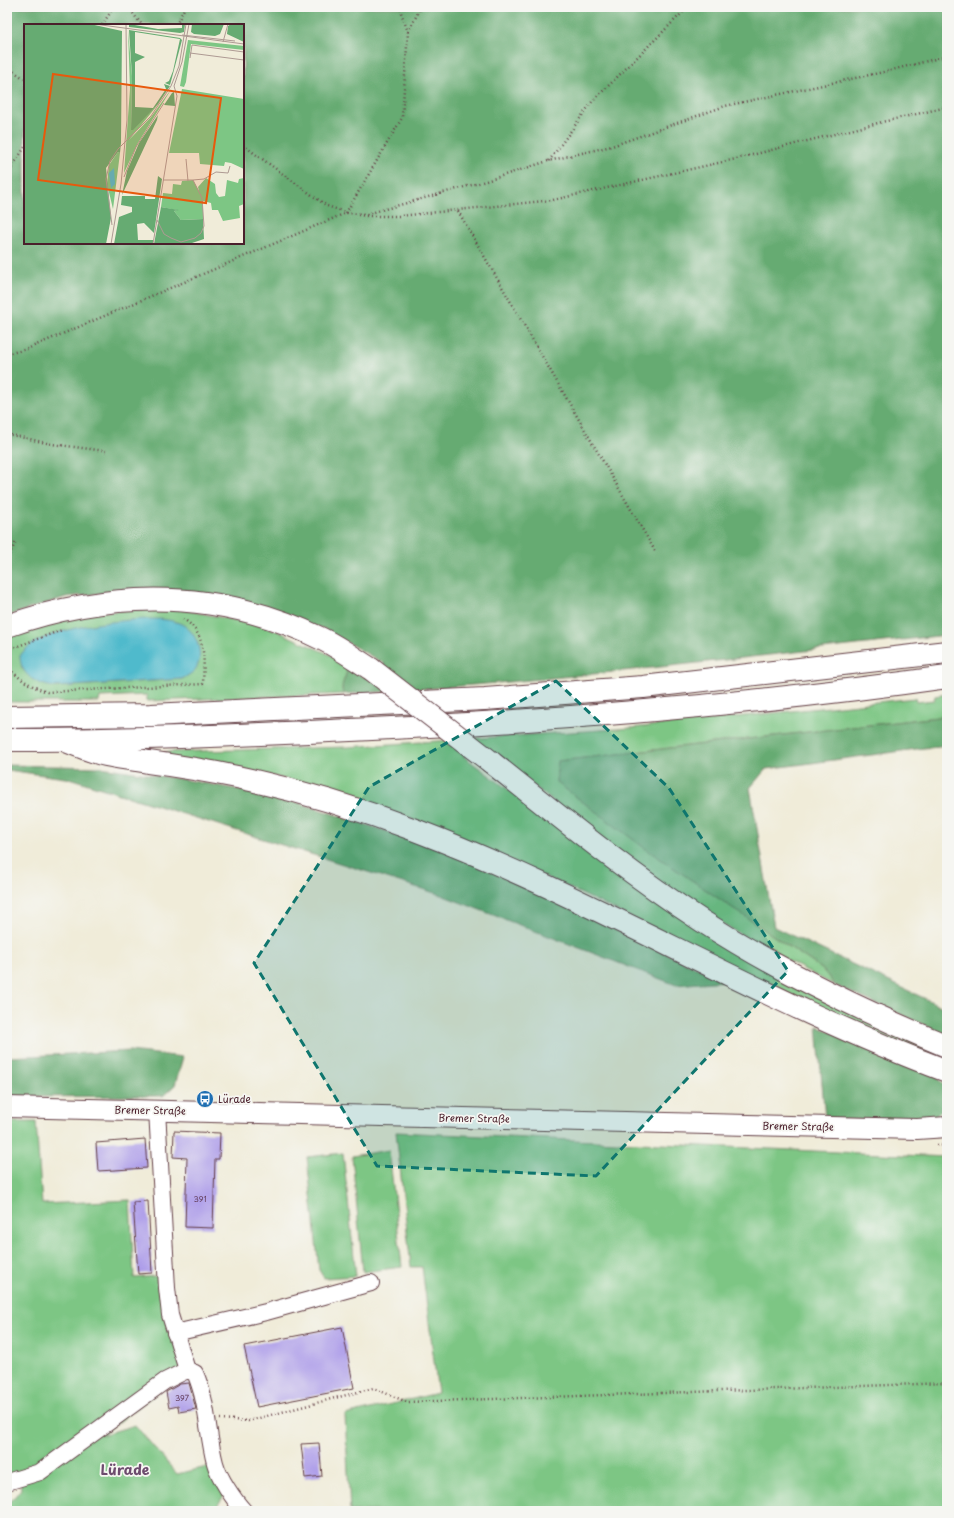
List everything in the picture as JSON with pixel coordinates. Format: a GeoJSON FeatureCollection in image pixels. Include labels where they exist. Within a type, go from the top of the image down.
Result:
{"type":"FeatureCollection","features":[{"type":"Feature","properties":{"kind":"highway"},"geometry":{"type":"LineString","coordinates":[[7,626],[41,615],[92,603],[136,599],[199,602],[246,611],[282,622],[323,639],[371,669],[633,874],[702,921],[824,991],[887,1022],[947,1046]]}},
{"type":"Feature","properties":{"kind":"highway"},"geometry":{"type":"LineString","coordinates":[[7,717],[151,716],[485,699],[643,687],[947,652]]}},
{"type":"Feature","properties":{"kind":"highway"},"geometry":{"type":"LineString","coordinates":[[7,740],[66,741],[213,737],[439,726],[636,713],[947,677]]}},
{"type":"Feature","properties":{"kind":"highway"},"geometry":{"type":"LineString","coordinates":[[66,741],[105,755],[205,771],[271,784],[342,804],[413,829],[474,854],[561,894],[795,1008],[900,1054],[947,1072]]}},
{"type":"Feature","properties":{"kind":"main road","name":"Bremer Straße"},"geometry":{"type":"LineString","coordinates":[[7,1107],[945,1127]]}},
{"type":"Feature","properties":{"kind":"lane"},"geometry":{"type":"LineString","coordinates":[[157,1110],[167,1288],[170,1315],[187,1370]]}},
{"type":"Feature","properties":{"kind":"lane"},"geometry":{"type":"LineString","coordinates":[[175,1333],[266,1312],[371,1283]]}},
{"type":"Feature","properties":{"kind":"lane"},"geometry":{"type":"LineString","coordinates":[[7,1482],[40,1472],[165,1381],[187,1370],[195,1373],[203,1390],[216,1465],[228,1489],[244,1511]]}},
{"type":"Feature","properties":{"kind":"path"},"geometry":{"type":"LineString","coordinates":[[103,24],[114,7]]}},
{"type":"Feature","properties":{"kind":"path"},"geometry":{"type":"LineString","coordinates":[[128,7],[141,24]]}},
{"type":"Feature","properties":{"kind":"path"},"geometry":{"type":"LineString","coordinates":[[176,24],[185,7]]}},
{"type":"Feature","properties":{"kind":"path"},"geometry":{"type":"LineString","coordinates":[[346,213],[402,118],[408,32],[400,7]]}},
{"type":"Feature","properties":{"kind":"path"},"geometry":{"type":"LineString","coordinates":[[408,32],[421,7]]}},
{"type":"Feature","properties":{"kind":"path"},"geometry":{"type":"LineString","coordinates":[[548,162],[592,102],[688,7]]}},
{"type":"Feature","properties":{"kind":"path"},"geometry":{"type":"LineString","coordinates":[[7,354],[27,349],[346,213],[367,214],[548,162],[612,146],[725,106],[888,71],[947,56]]}},
{"type":"Feature","properties":{"kind":"path"},"geometry":{"type":"LineString","coordinates":[[7,67],[24,78]]}},
{"type":"Feature","properties":{"kind":"path"},"geometry":{"type":"LineString","coordinates":[[244,146],[327,206],[346,213],[368,216],[458,211],[553,200],[736,159],[947,107]]}},
{"type":"Feature","properties":{"kind":"path"},"geometry":{"type":"LineString","coordinates":[[7,175],[24,150]]}},
{"type":"Feature","properties":{"kind":"path"},"geometry":{"type":"LineString","coordinates":[[458,211],[655,551]]}},
{"type":"Feature","properties":{"kind":"path"},"geometry":{"type":"LineString","coordinates":[[7,434],[51,444],[106,451]]}},
{"type":"Feature","properties":{"kind":"path"},"geometry":{"type":"LineString","coordinates":[[7,558],[16,542]]}},
{"type":"Feature","properties":{"kind":"path"},"geometry":{"type":"LineString","coordinates":[[7,666],[13,673],[34,688],[47,692],[203,684],[204,653],[198,632],[191,624],[176,618]]}},
{"type":"Feature","properties":{"kind":"path"},"geometry":{"type":"LineString","coordinates":[[7,650],[64,629]]}},
{"type":"Feature","properties":{"kind":"path"},"geometry":{"type":"LineString","coordinates":[[208,1419],[248,1421],[373,1388],[407,1402],[947,1383]]}},
{"type":"Feature","properties":{"kind":"highlighted area"},"geometry":{"type":"Polygon","coordinates":[[[556,681],[669,788],[788,971],[596,1176],[377,1166],[254,963],[369,787],[556,681]]]}},
{"type":"Feature","properties":{"kind":"green space"},"geometry":{"type":"Polygon","coordinates":[[[7,7],[947,7],[947,635],[570,676],[343,694],[342,686],[347,672],[346,662],[363,677],[385,664],[322,628],[133,590],[66,597],[7,616],[7,7]]]}},
{"type":"Feature","properties":{"kind":"green space"},"geometry":{"type":"Polygon","coordinates":[[[170,607],[268,627],[346,662],[347,672],[342,686],[343,694],[147,701],[147,695],[100,697],[99,702],[7,702],[7,635],[89,613],[170,607]],[[198,643],[21,666],[31,678],[55,687],[182,679],[194,668],[198,659],[198,643]]]}},
{"type":"Feature","properties":{"kind":"green space"},"geometry":{"type":"Polygon","coordinates":[[[947,694],[947,716],[558,761],[556,782],[646,849],[822,969],[836,986],[731,929],[656,880],[596,836],[492,752],[463,756],[613,869],[692,923],[816,995],[859,1016],[947,1053],[947,1064],[885,1040],[823,1012],[508,859],[394,812],[310,785],[274,776],[164,757],[166,752],[347,747],[631,728],[915,698],[916,702],[934,700],[935,696],[947,694]]]}},
{"type":"Feature","properties":{"kind":"green space"},"geometry":{"type":"Polygon","coordinates":[[[947,716],[947,745],[766,769],[750,788],[774,927],[947,1009],[947,1035],[836,986],[822,969],[646,849],[556,782],[558,761],[947,716]]]}},
{"type":"Feature","properties":{"kind":"green space"},"geometry":{"type":"Polygon","coordinates":[[[7,765],[101,767],[187,780],[284,798],[447,851],[725,981],[676,985],[441,895],[72,779],[7,770],[7,765]]]}},
{"type":"Feature","properties":{"kind":"green space"},"geometry":{"type":"Polygon","coordinates":[[[817,1026],[934,1075],[941,1081],[946,1089],[948,1097],[946,1107],[932,1119],[916,1122],[825,1119],[817,1026]]]}},
{"type":"Feature","properties":{"kind":"green space"},"geometry":{"type":"Polygon","coordinates":[[[130,1051],[183,1057],[175,1085],[163,1096],[7,1097],[7,1057],[130,1051]]]}},
{"type":"Feature","properties":{"kind":"green space"},"geometry":{"type":"Polygon","coordinates":[[[7,1122],[36,1122],[42,1204],[130,1200],[134,1278],[166,1275],[187,1370],[102,1435],[135,1425],[177,1474],[216,1465],[228,1489],[214,1511],[7,1511],[7,1506],[21,1489],[20,1478],[7,1482],[7,1122]]]}},
{"type":"Feature","properties":{"kind":"green space"},"geometry":{"type":"Polygon","coordinates":[[[396,1132],[947,1157],[947,1511],[350,1511],[345,1415],[438,1393],[422,1267],[411,1267],[396,1132]]]}},
{"type":"Feature","properties":{"kind":"green space"},"geometry":{"type":"Polygon","coordinates":[[[389,1150],[402,1267],[363,1272],[352,1156],[389,1150]]]}},
{"type":"Feature","properties":{"kind":"green space"},"geometry":{"type":"Polygon","coordinates":[[[343,1153],[356,1276],[324,1278],[319,1270],[307,1157],[343,1153]]]}},
{"type":"Feature","properties":{"kind":"water"},"geometry":{"type":"Polygon","coordinates":[[[148,619],[179,623],[190,631],[198,643],[200,657],[195,670],[189,675],[182,679],[55,687],[36,681],[26,674],[23,669],[20,656],[29,646],[60,632],[79,627],[117,621],[148,619]]]}},
{"type":"Feature","properties":{"kind":"building"},"geometry":{"type":"Polygon","coordinates":[[[174,1131],[220,1133],[219,1159],[215,1159],[213,1228],[185,1227],[187,1158],[173,1157],[174,1131]]]}},
{"type":"Feature","properties":{"kind":"building"},"geometry":{"type":"Polygon","coordinates":[[[145,1139],[147,1168],[98,1171],[96,1143],[145,1139]]]}},
{"type":"Feature","properties":{"kind":"building"},"geometry":{"type":"Polygon","coordinates":[[[148,1201],[152,1273],[138,1274],[133,1202],[148,1201]]]}},
{"type":"Feature","properties":{"kind":"building"},"geometry":{"type":"Polygon","coordinates":[[[342,1327],[354,1388],[257,1407],[244,1346],[342,1327]]]}},
{"type":"Feature","properties":{"kind":"building"},"geometry":{"type":"Polygon","coordinates":[[[189,1383],[196,1409],[179,1412],[178,1406],[169,1408],[166,1392],[180,1384],[189,1383]]]}},
{"type":"Feature","properties":{"kind":"building"},"geometry":{"type":"Polygon","coordinates":[[[319,1443],[322,1476],[305,1478],[301,1444],[319,1443]]]}},
{"type":"Feature","properties":{"kind":"place","name":"Lürade"},"geometry":{"type":"Point","coordinates":[205,1099]}},
{"type":"Feature","properties":{"kind":"district","name":"Lürade"},"geometry":{"type":"Point","coordinates":[125,1470]}}]}
